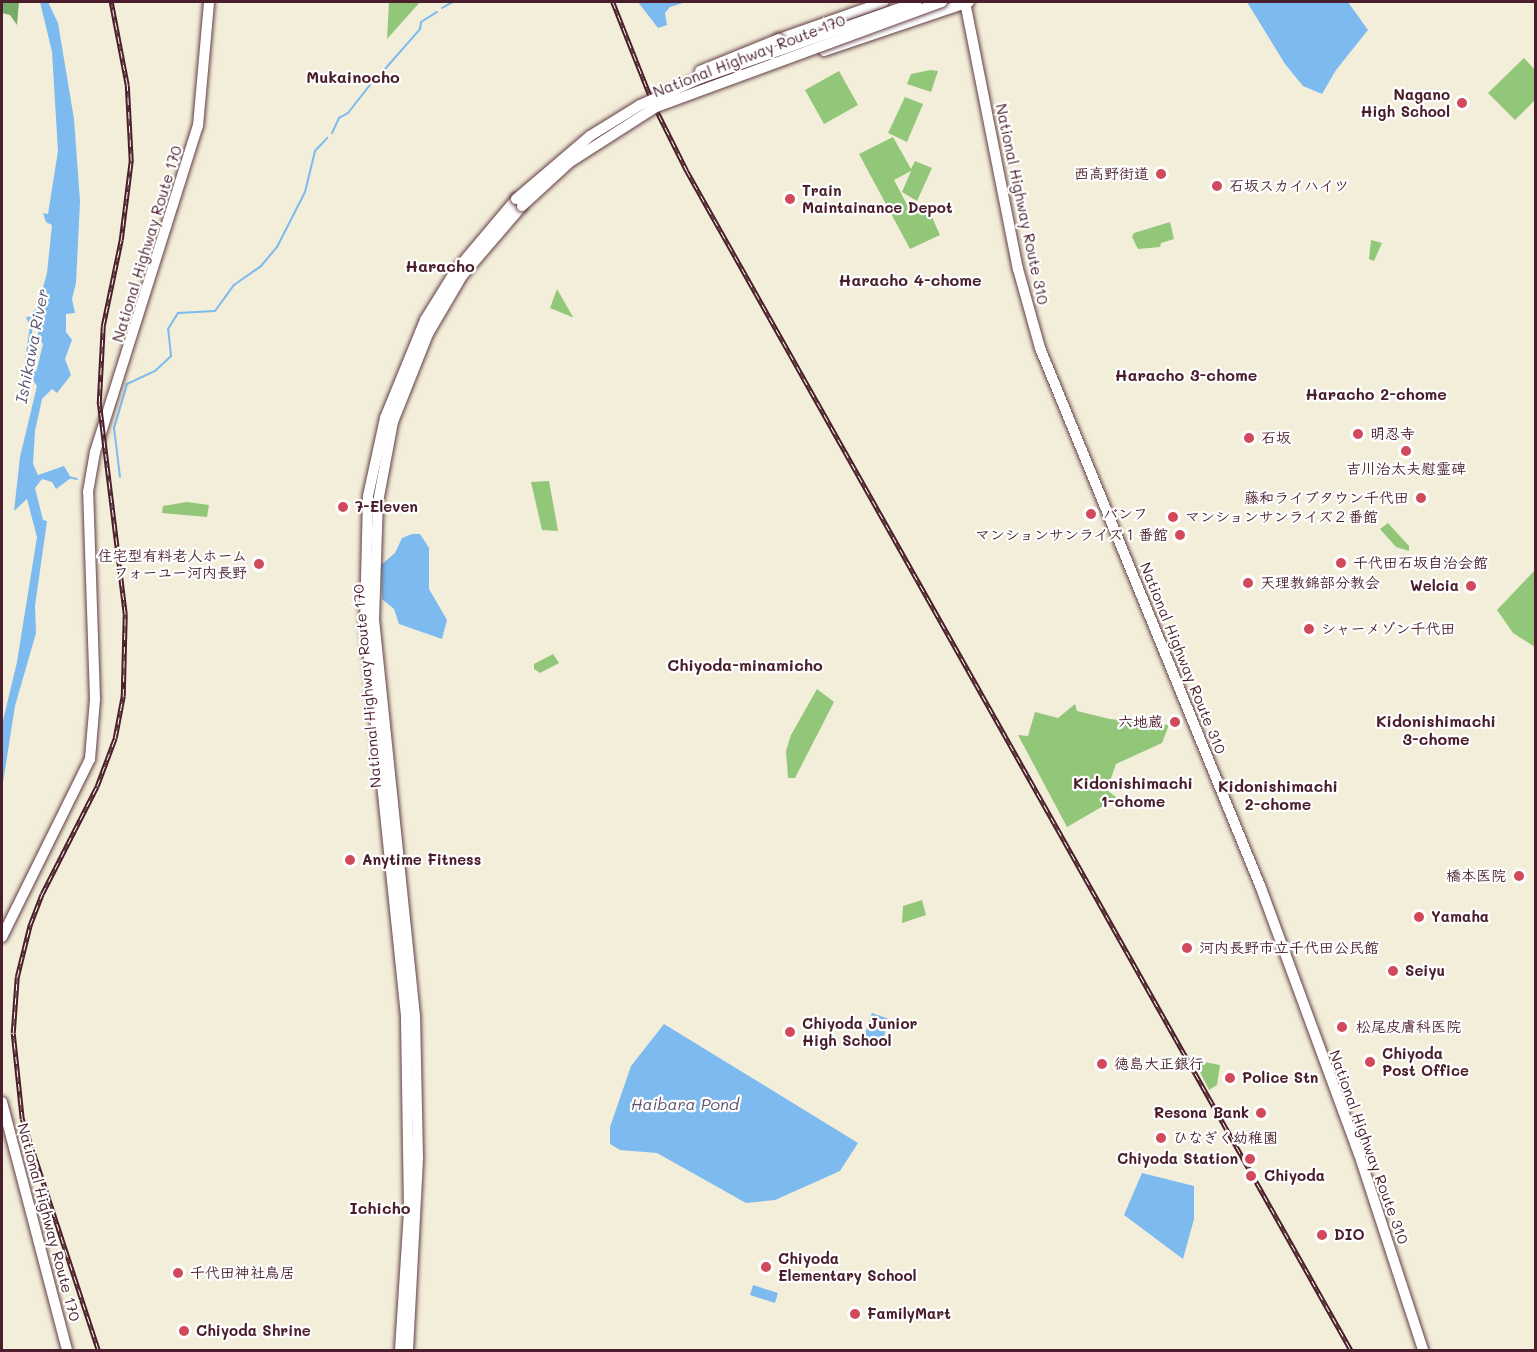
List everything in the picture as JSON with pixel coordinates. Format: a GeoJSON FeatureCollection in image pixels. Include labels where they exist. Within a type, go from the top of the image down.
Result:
{"type":"FeatureCollection","features":[{"type":"Feature","properties":{"kind":"highway","name":"National Highway Route 170"},"geometry":{"type":"LineString","coordinates":[[2,937],[90,759],[95,699],[88,492],[95,452],[198,126],[209,2]]}},
{"type":"Feature","properties":{"kind":"highway"},"geometry":{"type":"LineString","coordinates":[[640,105],[687,77],[779,39],[884,2]]}},
{"type":"Feature","properties":{"kind":"highway","name":"National Highway Route 170"},"geometry":{"type":"LineString","coordinates":[[400,1350],[409,1210],[406,1016],[365,620],[368,496],[385,418],[425,320],[454,273],[519,203],[590,136],[640,105],[701,78],[917,2]]}},
{"type":"Feature","properties":{"kind":"highway","name":"National Highway Route 170"},"geometry":{"type":"LineString","coordinates":[[408,1350],[418,1158],[415,1016],[374,620],[378,502],[393,422],[428,334],[462,276],[519,203],[570,162],[656,107],[942,2]]}},
{"type":"Feature","properties":{"kind":"highway"},"geometry":{"type":"LineString","coordinates":[[656,107],[966,2]]}},
{"type":"Feature","properties":{"kind":"highway","name":"National Highway Route 310"},"geometry":{"type":"LineString","coordinates":[[966,2],[1018,269],[1040,348],[1261,888],[1359,1154],[1423,1350]]}},
{"type":"Feature","properties":{"kind":"highway","name":"National Highway Route 170"},"geometry":{"type":"LineString","coordinates":[[2,1102],[67,1350]]}},
{"type":"Feature","properties":{"kind":"green space"},"geometry":{"type":"Polygon","coordinates":[[[3,2],[19,2],[17,25],[10,15],[2,13],[3,2]]]}},
{"type":"Feature","properties":{"kind":"green space"},"geometry":{"type":"Polygon","coordinates":[[[389,2],[420,2],[387,39],[389,2]]]}},
{"type":"Feature","properties":{"kind":"green space"},"geometry":{"type":"Polygon","coordinates":[[[1524,58],[1535,70],[1535,100],[1515,120],[1488,93],[1524,58]]]}},
{"type":"Feature","properties":{"kind":"green space"},"geometry":{"type":"Polygon","coordinates":[[[930,70],[938,71],[931,92],[907,84],[911,74],[930,70]]]}},
{"type":"Feature","properties":{"kind":"green space"},"geometry":{"type":"Polygon","coordinates":[[[839,71],[858,105],[824,124],[805,90],[839,71]]]}},
{"type":"Feature","properties":{"kind":"green space"},"geometry":{"type":"Polygon","coordinates":[[[905,97],[923,104],[907,142],[888,133],[905,97]]]}},
{"type":"Feature","properties":{"kind":"green space"},"geometry":{"type":"Polygon","coordinates":[[[893,137],[911,169],[915,161],[932,168],[917,201],[902,192],[911,171],[894,180],[912,214],[927,206],[940,235],[910,249],[859,154],[893,137]]]}},
{"type":"Feature","properties":{"kind":"green space"},"geometry":{"type":"Polygon","coordinates":[[[1170,222],[1174,239],[1161,243],[1160,247],[1138,249],[1132,237],[1134,233],[1170,222]]]}},
{"type":"Feature","properties":{"kind":"green space"},"geometry":{"type":"Polygon","coordinates":[[[1371,240],[1382,243],[1374,261],[1369,259],[1371,240]]]}},
{"type":"Feature","properties":{"kind":"green space"},"geometry":{"type":"Polygon","coordinates":[[[557,289],[573,317],[550,308],[557,289]]]}},
{"type":"Feature","properties":{"kind":"green space"},"geometry":{"type":"Polygon","coordinates":[[[549,481],[558,531],[542,530],[531,482],[549,481]]]}},
{"type":"Feature","properties":{"kind":"green space"},"geometry":{"type":"Polygon","coordinates":[[[187,502],[209,505],[207,517],[162,513],[163,506],[187,502]]]}},
{"type":"Feature","properties":{"kind":"green space"},"geometry":{"type":"Polygon","coordinates":[[[1388,523],[1409,546],[1409,551],[1396,547],[1380,529],[1388,523]]]}},
{"type":"Feature","properties":{"kind":"green space"},"geometry":{"type":"Polygon","coordinates":[[[1535,570],[1535,647],[1513,633],[1497,610],[1535,570]]]}},
{"type":"Feature","properties":{"kind":"green space"},"geometry":{"type":"Polygon","coordinates":[[[553,654],[559,663],[540,673],[534,669],[534,664],[553,654]]]}},
{"type":"Feature","properties":{"kind":"green space"},"geometry":{"type":"Polygon","coordinates":[[[817,689],[834,702],[795,778],[788,778],[786,751],[791,735],[817,689]]]}},
{"type":"Feature","properties":{"kind":"green space"},"geometry":{"type":"Polygon","coordinates":[[[1075,704],[1077,711],[1110,719],[1169,725],[1162,743],[1116,764],[1107,790],[1117,798],[1067,827],[1018,735],[1028,736],[1035,712],[1058,718],[1075,704]]]}},
{"type":"Feature","properties":{"kind":"green space"},"geometry":{"type":"Polygon","coordinates":[[[922,900],[926,915],[902,923],[903,906],[922,900]]]}},
{"type":"Feature","properties":{"kind":"green space"},"geometry":{"type":"Polygon","coordinates":[[[1194,1060],[1220,1065],[1217,1085],[1209,1090],[1194,1060]]]}},
{"type":"Feature","properties":{"kind":"water"},"geometry":{"type":"Polygon","coordinates":[[[40,2],[48,2],[58,23],[74,119],[80,201],[76,283],[72,299],[75,313],[66,314],[66,332],[72,340],[65,359],[71,375],[57,393],[52,389],[42,399],[35,431],[33,464],[38,475],[64,466],[71,478],[56,489],[52,482],[42,479],[35,488],[43,520],[47,521],[35,606],[36,633],[15,706],[2,789],[2,725],[17,662],[37,537],[27,499],[14,511],[20,457],[37,386],[24,367],[30,326],[26,317],[48,315],[32,313],[38,306],[47,273],[52,225],[46,222],[43,213],[48,214],[58,151],[52,52],[40,2]],[[33,325],[30,347],[36,373],[43,344],[40,340],[38,344],[38,329],[33,325]]]}},
{"type":"Feature","properties":{"kind":"water"},"geometry":{"type":"Polygon","coordinates":[[[638,2],[686,2],[670,7],[665,13],[667,25],[658,28],[638,2]]]}},
{"type":"Feature","properties":{"kind":"water"},"geometry":{"type":"Polygon","coordinates":[[[1247,2],[1348,2],[1368,30],[1336,70],[1322,94],[1303,86],[1285,64],[1247,2]]]}},
{"type":"Feature","properties":{"kind":"water"},"geometry":{"type":"Polygon","coordinates":[[[420,534],[429,548],[429,589],[447,620],[442,639],[399,624],[394,609],[382,599],[381,565],[395,553],[402,538],[420,534]]]}},
{"type":"Feature","properties":{"kind":"water"},"geometry":{"type":"Polygon","coordinates":[[[872,1013],[889,1019],[882,1043],[864,1037],[872,1013]]]}},
{"type":"Feature","properties":{"kind":"water","name":"Haibara Pond"},"geometry":{"type":"Polygon","coordinates":[[[664,1024],[858,1143],[840,1171],[775,1200],[746,1203],[657,1153],[620,1150],[610,1144],[610,1127],[631,1066],[664,1024]]]}},
{"type":"Feature","properties":{"kind":"water"},"geometry":{"type":"Polygon","coordinates":[[[1142,1173],[1194,1186],[1194,1219],[1183,1259],[1124,1215],[1142,1173]]]}},
{"type":"Feature","properties":{"kind":"water"},"geometry":{"type":"Polygon","coordinates":[[[753,1285],[778,1293],[775,1303],[750,1295],[753,1285]]]}},
{"type":"Feature","properties":{"kind":"waterway"},"geometry":{"type":"LineString","coordinates":[[442,8],[453,2]]}},
{"type":"Feature","properties":{"kind":"waterway"},"geometry":{"type":"LineString","coordinates":[[378,77],[420,29],[421,22],[437,12]]}},
{"type":"Feature","properties":{"kind":"waterway"},"geometry":{"type":"LineString","coordinates":[[332,133],[339,118],[348,113],[370,85]]}},
{"type":"Feature","properties":{"kind":"waterway"},"geometry":{"type":"LineString","coordinates":[[120,477],[114,428],[127,384],[155,371],[171,356],[168,329],[178,313],[215,311],[234,285],[261,266],[277,247],[305,192],[315,151],[327,138]]}},
{"type":"Feature","properties":{"kind":"waterway"},"geometry":{"type":"LineString","coordinates":[[68,477],[77,479]]}},
{"type":"Feature","properties":{"kind":"railway"},"geometry":{"type":"LineString","coordinates":[[98,1350],[22,1119],[13,1033],[17,977],[30,925],[42,894],[97,786],[115,738],[123,696],[125,614],[99,403],[103,326],[121,240],[131,161],[127,85],[111,2]]}},
{"type":"Feature","properties":{"kind":"railway"},"geometry":{"type":"LineString","coordinates":[[613,2],[653,103],[687,171],[1351,1350]]}},
{"type":"Feature","properties":{"kind":"place","name":"Nagano High School"},"geometry":{"type":"Point","coordinates":[1462,103]}},
{"type":"Feature","properties":{"kind":"place","name":"西高野街道"},"geometry":{"type":"Point","coordinates":[1161,174]}},
{"type":"Feature","properties":{"kind":"place","name":"石坂スカイハイツ"},"geometry":{"type":"Point","coordinates":[1217,186]}},
{"type":"Feature","properties":{"kind":"place","name":"Train Maintainance Depot"},"geometry":{"type":"Point","coordinates":[790,199]}},
{"type":"Feature","properties":{"kind":"place","name":"明忍寺"},"geometry":{"type":"Point","coordinates":[1358,434]}},
{"type":"Feature","properties":{"kind":"place","name":"石坂"},"geometry":{"type":"Point","coordinates":[1249,438]}},
{"type":"Feature","properties":{"kind":"place","name":"吉川治太夫慰霊碑"},"geometry":{"type":"Point","coordinates":[1406,451]}},
{"type":"Feature","properties":{"kind":"place","name":"藤和ライブタウン千代田"},"geometry":{"type":"Point","coordinates":[1421,498]}},
{"type":"Feature","properties":{"kind":"place","name":"7-Eleven"},"geometry":{"type":"Point","coordinates":[343,507]}},
{"type":"Feature","properties":{"kind":"place","name":"バンフ"},"geometry":{"type":"Point","coordinates":[1091,514]}},
{"type":"Feature","properties":{"kind":"place","name":"マンションサンライズ２番館"},"geometry":{"type":"Point","coordinates":[1173,517]}},
{"type":"Feature","properties":{"kind":"place","name":"マンションサンライズ１番館"},"geometry":{"type":"Point","coordinates":[1180,535]}},
{"type":"Feature","properties":{"kind":"place","name":"千代田石坂自治会館"},"geometry":{"type":"Point","coordinates":[1341,563]}},
{"type":"Feature","properties":{"kind":"place","name":"住宅型有料老人ホーム フォーユー河内長野"},"geometry":{"type":"Point","coordinates":[259,564]}},
{"type":"Feature","properties":{"kind":"place","name":"天理教錦部分教会"},"geometry":{"type":"Point","coordinates":[1248,583]}},
{"type":"Feature","properties":{"kind":"place","name":"Welcia"},"geometry":{"type":"Point","coordinates":[1471,586]}},
{"type":"Feature","properties":{"kind":"place","name":"シャーメゾン千代田"},"geometry":{"type":"Point","coordinates":[1309,629]}},
{"type":"Feature","properties":{"kind":"place","name":"六地蔵"},"geometry":{"type":"Point","coordinates":[1175,722]}},
{"type":"Feature","properties":{"kind":"place","name":"Anytime Fitness"},"geometry":{"type":"Point","coordinates":[350,860]}},
{"type":"Feature","properties":{"kind":"place","name":"橋本医院"},"geometry":{"type":"Point","coordinates":[1519,876]}},
{"type":"Feature","properties":{"kind":"place","name":"Yamaha"},"geometry":{"type":"Point","coordinates":[1419,917]}},
{"type":"Feature","properties":{"kind":"place","name":"河内長野市立千代田公民館"},"geometry":{"type":"Point","coordinates":[1187,948]}},
{"type":"Feature","properties":{"kind":"place","name":"Seiyu"},"geometry":{"type":"Point","coordinates":[1393,971]}},
{"type":"Feature","properties":{"kind":"place","name":"松尾皮膚科医院"},"geometry":{"type":"Point","coordinates":[1342,1027]}},
{"type":"Feature","properties":{"kind":"place","name":"Chiyoda Junior High School"},"geometry":{"type":"Point","coordinates":[790,1032]}},
{"type":"Feature","properties":{"kind":"place","name":"Chiyoda Post Office"},"geometry":{"type":"Point","coordinates":[1370,1062]}},
{"type":"Feature","properties":{"kind":"place","name":"徳島大正銀行"},"geometry":{"type":"Point","coordinates":[1102,1064]}},
{"type":"Feature","properties":{"kind":"place","name":"Police Stn"},"geometry":{"type":"Point","coordinates":[1230,1078]}},
{"type":"Feature","properties":{"kind":"place","name":"Resona Bank"},"geometry":{"type":"Point","coordinates":[1261,1113]}},
{"type":"Feature","properties":{"kind":"place","name":"ひなぎく幼稚園"},"geometry":{"type":"Point","coordinates":[1161,1138]}},
{"type":"Feature","properties":{"kind":"place","name":"Chiyoda Station"},"geometry":{"type":"Point","coordinates":[1250,1159]}},
{"type":"Feature","properties":{"kind":"place","name":"Chiyoda"},"geometry":{"type":"Point","coordinates":[1251,1176]}},
{"type":"Feature","properties":{"kind":"place","name":"DIO"},"geometry":{"type":"Point","coordinates":[1322,1235]}},
{"type":"Feature","properties":{"kind":"place","name":"Chiyoda Elementary School"},"geometry":{"type":"Point","coordinates":[766,1267]}},
{"type":"Feature","properties":{"kind":"place","name":"千代田神社鳥居"},"geometry":{"type":"Point","coordinates":[178,1273]}},
{"type":"Feature","properties":{"kind":"place","name":"FamilyMart"},"geometry":{"type":"Point","coordinates":[855,1314]}},
{"type":"Feature","properties":{"kind":"place","name":"Chiyoda Shrine"},"geometry":{"type":"Point","coordinates":[184,1331]}},
{"type":"Feature","properties":{"kind":"district","name":"Mukainocho"},"geometry":{"type":"Point","coordinates":[353,77]}},
{"type":"Feature","properties":{"kind":"district","name":"Haracho"},"geometry":{"type":"Point","coordinates":[440,266]}},
{"type":"Feature","properties":{"kind":"district","name":"Haracho 4-chome"},"geometry":{"type":"Point","coordinates":[910,280]}},
{"type":"Feature","properties":{"kind":"district","name":"Haracho 3-chome"},"geometry":{"type":"Point","coordinates":[1186,375]}},
{"type":"Feature","properties":{"kind":"district","name":"Haracho 2-chome"},"geometry":{"type":"Point","coordinates":[1376,394]}},
{"type":"Feature","properties":{"kind":"district","name":"Chiyoda-minamicho"},"geometry":{"type":"Point","coordinates":[745,665]}},
{"type":"Feature","properties":{"kind":"district","name":"Kidonishimachi 3-chome"},"geometry":{"type":"Point","coordinates":[1436,730]}},
{"type":"Feature","properties":{"kind":"district","name":"Kidonishimachi 1-chome"},"geometry":{"type":"Point","coordinates":[1133,792]}},
{"type":"Feature","properties":{"kind":"district","name":"Kidonishimachi 2-chome"},"geometry":{"type":"Point","coordinates":[1278,795]}},
{"type":"Feature","properties":{"kind":"district","name":"Ichicho"},"geometry":{"type":"Point","coordinates":[380,1208]}},
{"type":"Feature","properties":{"kind":"water label","name":"Ishikawa River"},"geometry":{"type":"Point","coordinates":[32,346]}}]}
